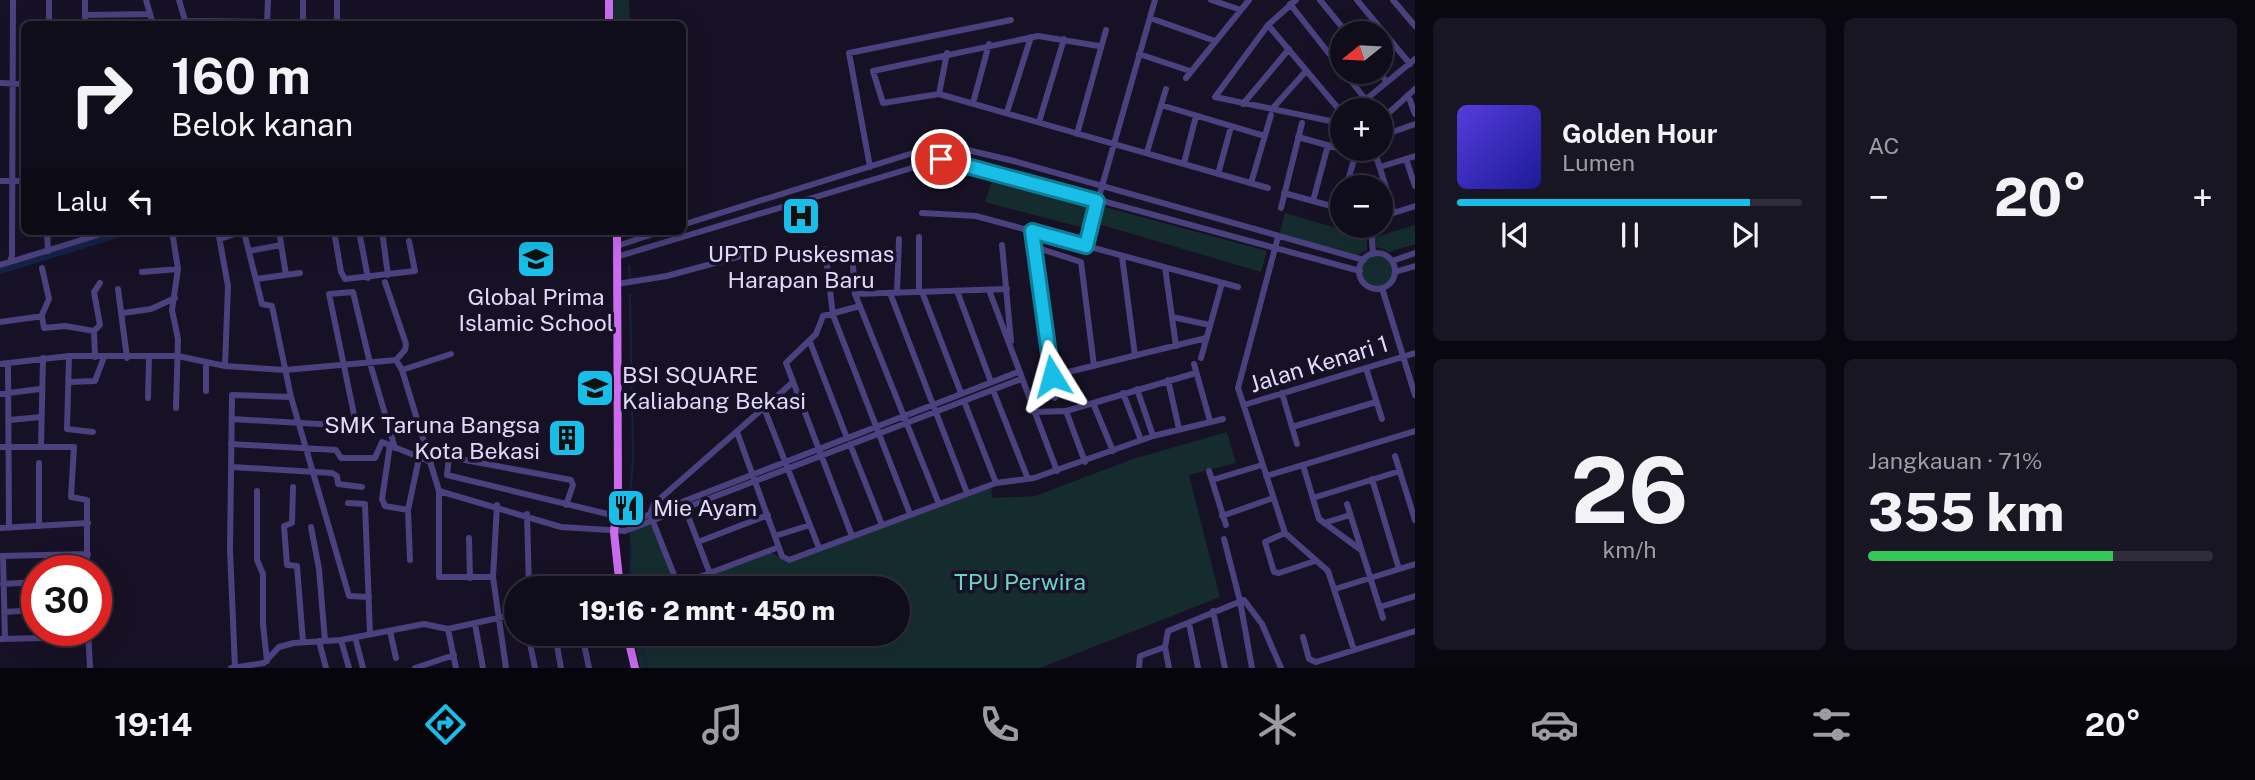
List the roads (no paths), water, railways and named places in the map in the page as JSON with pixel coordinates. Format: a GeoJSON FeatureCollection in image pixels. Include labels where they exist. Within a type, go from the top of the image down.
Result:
{"type":"FeatureCollection","features":[{"type":"Feature","properties":{"kind":"main road"},"geometry":{"type":"LineString","coordinates":[[609,0],[609,21]]}},
{"type":"Feature","properties":{"kind":"main road"},"geometry":{"type":"LineString","coordinates":[[619,235],[624,243],[616,257],[620,284],[615,524],[619,576]]}},
{"type":"Feature","properties":{"kind":"main road"},"geometry":{"type":"LineString","coordinates":[[630,646],[635,668]]}},
{"type":"Feature","properties":{"kind":"street"},"geometry":{"type":"LineString","coordinates":[[9,262],[13,181],[13,0]]}},
{"type":"Feature","properties":{"kind":"street"},"geometry":{"type":"LineString","coordinates":[[49,0],[49,21]]}},
{"type":"Feature","properties":{"kind":"street"},"geometry":{"type":"LineString","coordinates":[[85,0],[85,21]]}},
{"type":"Feature","properties":{"kind":"street"},"geometry":{"type":"LineString","coordinates":[[146,0],[152,21]]}},
{"type":"Feature","properties":{"kind":"street"},"geometry":{"type":"LineString","coordinates":[[179,0],[185,21]]}},
{"type":"Feature","properties":{"kind":"street"},"geometry":{"type":"LineString","coordinates":[[267,21],[268,0]]}},
{"type":"Feature","properties":{"kind":"street"},"geometry":{"type":"LineString","coordinates":[[303,0],[303,21]]}},
{"type":"Feature","properties":{"kind":"street"},"geometry":{"type":"LineString","coordinates":[[337,0],[337,21]]}},
{"type":"Feature","properties":{"kind":"street"},"geometry":{"type":"LineString","coordinates":[[1086,246],[1155,0]]}},
{"type":"Feature","properties":{"kind":"street"},"geometry":{"type":"LineString","coordinates":[[1211,0],[1241,10]]}},
{"type":"Feature","properties":{"kind":"street"},"geometry":{"type":"LineString","coordinates":[[1186,78],[1249,0]]}},
{"type":"Feature","properties":{"kind":"street"},"geometry":{"type":"LineString","coordinates":[[1320,0],[1337,21]]}},
{"type":"Feature","properties":{"kind":"street"},"geometry":{"type":"LineString","coordinates":[[1357,0],[1412,61],[1393,77]]}},
{"type":"Feature","properties":{"kind":"street"},"geometry":{"type":"LineString","coordinates":[[1393,0],[1415,26]]}},
{"type":"Feature","properties":{"kind":"street"},"geometry":{"type":"LineString","coordinates":[[1330,53],[1293,2],[1268,24],[1215,95],[1216,98],[1271,112],[1330,121]]}},
{"type":"Feature","properties":{"kind":"street"},"geometry":{"type":"LineString","coordinates":[[85,15],[150,14]]}},
{"type":"Feature","properties":{"kind":"street"},"geometry":{"type":"LineString","coordinates":[[1150,18],[1215,41]]}},
{"type":"Feature","properties":{"kind":"street"},"geometry":{"type":"LineString","coordinates":[[870,167],[849,53],[1011,20]]}},
{"type":"Feature","properties":{"kind":"street"},"geometry":{"type":"LineString","coordinates":[[1268,24],[1330,99]]}},
{"type":"Feature","properties":{"kind":"street"},"geometry":{"type":"LineString","coordinates":[[1077,134],[1105,30]]}},
{"type":"Feature","properties":{"kind":"street"},"geometry":{"type":"LineString","coordinates":[[1100,47],[1064,39],[1031,37],[873,71],[883,103],[939,94],[1268,188]]}},
{"type":"Feature","properties":{"kind":"street"},"geometry":{"type":"LineString","coordinates":[[1007,112],[1031,37]]}},
{"type":"Feature","properties":{"kind":"street"},"geometry":{"type":"LineString","coordinates":[[1039,122],[1064,39]]}},
{"type":"Feature","properties":{"kind":"street"},"geometry":{"type":"LineString","coordinates":[[973,103],[989,44]]}},
{"type":"Feature","properties":{"kind":"street"},"geometry":{"type":"LineString","coordinates":[[1243,104],[1289,49]]}},
{"type":"Feature","properties":{"kind":"street"},"geometry":{"type":"LineString","coordinates":[[939,94],[947,53]]}},
{"type":"Feature","properties":{"kind":"street"},"geometry":{"type":"LineString","coordinates":[[1139,54],[1190,71]]}},
{"type":"Feature","properties":{"kind":"street"},"geometry":{"type":"LineString","coordinates":[[1251,183],[1271,112],[1306,71]]}},
{"type":"Feature","properties":{"kind":"street"},"geometry":{"type":"LineString","coordinates":[[0,83],[21,84]]}},
{"type":"Feature","properties":{"kind":"street"},"geometry":{"type":"LineString","coordinates":[[1353,84],[1364,98]]}},
{"type":"Feature","properties":{"kind":"street"},"geometry":{"type":"LineString","coordinates":[[1368,98],[1385,84]]}},
{"type":"Feature","properties":{"kind":"street"},"geometry":{"type":"LineString","coordinates":[[1147,152],[1166,89]]}},
{"type":"Feature","properties":{"kind":"street"},"geometry":{"type":"LineString","coordinates":[[1393,109],[1415,89]]}},
{"type":"Feature","properties":{"kind":"street"},"geometry":{"type":"LineString","coordinates":[[1408,95],[1415,114]]}},
{"type":"Feature","properties":{"kind":"street"},"geometry":{"type":"LineString","coordinates":[[1161,105],[1265,136]]}},
{"type":"Feature","properties":{"kind":"street"},"geometry":{"type":"LineString","coordinates":[[1184,163],[1196,116]]}},
{"type":"Feature","properties":{"kind":"street"},"geometry":{"type":"LineString","coordinates":[[1281,208],[1302,123]]}},
{"type":"Feature","properties":{"kind":"street"},"geometry":{"type":"LineString","coordinates":[[1393,132],[1415,124]]}},
{"type":"Feature","properties":{"kind":"street"},"geometry":{"type":"LineString","coordinates":[[1218,174],[1231,127]]}},
{"type":"Feature","properties":{"kind":"street"},"geometry":{"type":"LineString","coordinates":[[1298,137],[1328,145],[1313,201]]}},
{"type":"Feature","properties":{"kind":"street"},"geometry":{"type":"LineString","coordinates":[[943,157],[945,146]]}},
{"type":"Feature","properties":{"kind":"street"},"geometry":{"type":"LineString","coordinates":[[686,224],[945,146],[1014,161],[1277,243],[1360,271],[1368,286],[1382,288],[1392,281],[1395,272],[1392,261],[1383,254],[1373,254],[1364,260],[1360,271]]}},
{"type":"Feature","properties":{"kind":"street"},"geometry":{"type":"LineString","coordinates":[[1381,170],[1415,156]]}},
{"type":"Feature","properties":{"kind":"street"},"geometry":{"type":"LineString","coordinates":[[616,257],[943,157],[1098,200],[1277,243],[1364,260]]}},
{"type":"Feature","properties":{"kind":"street"},"geometry":{"type":"LineString","coordinates":[[1406,159],[1415,186]]}},
{"type":"Feature","properties":{"kind":"street"},"geometry":{"type":"LineString","coordinates":[[1378,161],[1394,213],[1415,206]]}},
{"type":"Feature","properties":{"kind":"street"},"geometry":{"type":"LineString","coordinates":[[1380,175],[1381,170]]}},
{"type":"Feature","properties":{"kind":"street"},"geometry":{"type":"LineString","coordinates":[[0,181],[21,181]]}},
{"type":"Feature","properties":{"kind":"street"},"geometry":{"type":"LineString","coordinates":[[787,193],[790,203]]}},
{"type":"Feature","properties":{"kind":"street"},"geometry":{"type":"LineString","coordinates":[[1284,193],[1330,205]]}},
{"type":"Feature","properties":{"kind":"street"},"geometry":{"type":"LineString","coordinates":[[922,213],[976,216],[1238,287]]}},
{"type":"Feature","properties":{"kind":"street"},"geometry":{"type":"LineString","coordinates":[[1032,231],[1055,398]]}},
{"type":"Feature","properties":{"kind":"street"},"geometry":{"type":"LineString","coordinates":[[47,235],[48,251]]}},
{"type":"Feature","properties":{"kind":"street"},"geometry":{"type":"LineString","coordinates":[[0,265],[98,235]]}},
{"type":"Feature","properties":{"kind":"street"},"geometry":{"type":"LineString","coordinates":[[173,235],[178,269],[172,310],[178,356],[176,408]]}},
{"type":"Feature","properties":{"kind":"street"},"geometry":{"type":"LineString","coordinates":[[219,235],[228,286],[225,366]]}},
{"type":"Feature","properties":{"kind":"street"},"geometry":{"type":"LineString","coordinates":[[245,235],[262,304],[272,306],[291,397],[349,596],[369,597]]}},
{"type":"Feature","properties":{"kind":"street"},"geometry":{"type":"LineString","coordinates":[[280,235],[286,275]]}},
{"type":"Feature","properties":{"kind":"street"},"geometry":{"type":"LineString","coordinates":[[335,235],[342,276],[345,279],[415,271],[409,241]]}},
{"type":"Feature","properties":{"kind":"street"},"geometry":{"type":"LineString","coordinates":[[360,235],[368,278]]}},
{"type":"Feature","properties":{"kind":"street"},"geometry":{"type":"LineString","coordinates":[[383,235],[388,275]]}},
{"type":"Feature","properties":{"kind":"street"},"geometry":{"type":"LineString","coordinates":[[624,243],[649,235]]}},
{"type":"Feature","properties":{"kind":"street"},"geometry":{"type":"LineString","coordinates":[[919,237],[921,292],[996,483]]}},
{"type":"Feature","properties":{"kind":"street"},"geometry":{"type":"LineString","coordinates":[[1372,238],[1373,254]]}},
{"type":"Feature","properties":{"kind":"street"},"geometry":{"type":"LineString","coordinates":[[899,239],[893,293],[967,493]]}},
{"type":"Feature","properties":{"kind":"street"},"geometry":{"type":"LineString","coordinates":[[1277,243],[1239,380],[1262,465],[1285,533],[1328,571],[1354,650]]}},
{"type":"Feature","properties":{"kind":"street"},"geometry":{"type":"LineString","coordinates":[[248,251],[281,245]]}},
{"type":"Feature","properties":{"kind":"street"},"geometry":{"type":"LineString","coordinates":[[1002,245],[1011,341],[1019,375],[1057,471]]}},
{"type":"Feature","properties":{"kind":"street"},"geometry":{"type":"LineString","coordinates":[[1035,247],[1081,262],[1094,366]]}},
{"type":"Feature","properties":{"kind":"street"},"geometry":{"type":"LineString","coordinates":[[825,248],[833,315],[910,514]]}},
{"type":"Feature","properties":{"kind":"street"},"geometry":{"type":"LineString","coordinates":[[1392,261],[1415,253]]}},
{"type":"Feature","properties":{"kind":"street"},"geometry":{"type":"LineString","coordinates":[[620,284],[667,276],[748,254]]}},
{"type":"Feature","properties":{"kind":"street"},"geometry":{"type":"LineString","coordinates":[[1122,256],[1135,356]]}},
{"type":"Feature","properties":{"kind":"street"},"geometry":{"type":"LineString","coordinates":[[853,265],[855,293],[939,504]]}},
{"type":"Feature","properties":{"kind":"street"},"geometry":{"type":"LineString","coordinates":[[1395,272],[1415,266]]}},
{"type":"Feature","properties":{"kind":"street"},"geometry":{"type":"LineString","coordinates":[[1165,267],[1176,346]]}},
{"type":"Feature","properties":{"kind":"street"},"geometry":{"type":"LineString","coordinates":[[42,268],[49,299],[41,317],[44,328],[65,326],[94,331]]}},
{"type":"Feature","properties":{"kind":"street"},"geometry":{"type":"LineString","coordinates":[[142,272],[178,269]]}},
{"type":"Feature","properties":{"kind":"street"},"geometry":{"type":"LineString","coordinates":[[256,279],[300,273]]}},
{"type":"Feature","properties":{"kind":"street"},"geometry":{"type":"LineString","coordinates":[[0,364],[69,356],[178,356],[225,366],[285,370],[396,360],[405,350],[406,344],[384,282]]}},
{"type":"Feature","properties":{"kind":"street"},"geometry":{"type":"LineString","coordinates":[[95,357],[94,331],[100,325],[94,292],[100,283]]}},
{"type":"Feature","properties":{"kind":"street"},"geometry":{"type":"LineString","coordinates":[[1201,358],[1222,283]]}},
{"type":"Feature","properties":{"kind":"street"},"geometry":{"type":"LineString","coordinates":[[1382,288],[1415,395]]}},
{"type":"Feature","properties":{"kind":"street"},"geometry":{"type":"LineString","coordinates":[[118,289],[127,358]]}},
{"type":"Feature","properties":{"kind":"street"},"geometry":{"type":"LineString","coordinates":[[855,293],[1007,289]]}},
{"type":"Feature","properties":{"kind":"street"},"geometry":{"type":"LineString","coordinates":[[989,290],[1011,341]]}},
{"type":"Feature","properties":{"kind":"street"},"geometry":{"type":"LineString","coordinates":[[957,291],[1028,479]]}},
{"type":"Feature","properties":{"kind":"street"},"geometry":{"type":"LineString","coordinates":[[356,424],[329,294],[353,292],[393,447],[382,502],[385,506],[408,510]]}},
{"type":"Feature","properties":{"kind":"street"},"geometry":{"type":"LineString","coordinates":[[123,313],[152,309],[175,298]]}},
{"type":"Feature","properties":{"kind":"street"},"geometry":{"type":"LineString","coordinates":[[852,536],[786,363],[810,342],[823,316],[860,306]]}},
{"type":"Feature","properties":{"kind":"street"},"geometry":{"type":"LineString","coordinates":[[0,322],[41,317]]}},
{"type":"Feature","properties":{"kind":"street"},"geometry":{"type":"LineString","coordinates":[[1172,317],[1210,325]]}},
{"type":"Feature","properties":{"kind":"street"},"geometry":{"type":"LineString","coordinates":[[1052,376],[1206,338]]}},
{"type":"Feature","properties":{"kind":"street"},"geometry":{"type":"LineString","coordinates":[[810,342],[881,525]]}},
{"type":"Feature","properties":{"kind":"street","name":"Jalan Kenari 1"},"geometry":{"type":"LineString","coordinates":[[1244,405],[1415,353]]}},
{"type":"Feature","properties":{"kind":"street"},"geometry":{"type":"LineString","coordinates":[[402,370],[451,354]]}},
{"type":"Feature","properties":{"kind":"street"},"geometry":{"type":"LineString","coordinates":[[69,356],[67,429],[74,432],[93,432]]}},
{"type":"Feature","properties":{"kind":"street"},"geometry":{"type":"LineString","coordinates":[[148,398],[149,356]]}},
{"type":"Feature","properties":{"kind":"street"},"geometry":{"type":"LineString","coordinates":[[69,382],[95,381],[104,357]]}},
{"type":"Feature","properties":{"kind":"street"},"geometry":{"type":"LineString","coordinates":[[41,447],[40,390],[43,359]]}},
{"type":"Feature","properties":{"kind":"street"},"geometry":{"type":"LineString","coordinates":[[396,360],[402,370],[439,491],[439,577],[493,577]]}},
{"type":"Feature","properties":{"kind":"street"},"geometry":{"type":"LineString","coordinates":[[206,362],[206,391]]}},
{"type":"Feature","properties":{"kind":"street"},"geometry":{"type":"LineString","coordinates":[[8,363],[4,394],[9,423],[9,527]]}},
{"type":"Feature","properties":{"kind":"street"},"geometry":{"type":"LineString","coordinates":[[1194,364],[1210,421]]}},
{"type":"Feature","properties":{"kind":"street"},"geometry":{"type":"LineString","coordinates":[[1366,368],[1382,419]]}},
{"type":"Feature","properties":{"kind":"street"},"geometry":{"type":"LineString","coordinates":[[1034,412],[1066,411],[1196,373]]}},
{"type":"Feature","properties":{"kind":"street"},"geometry":{"type":"LineString","coordinates":[[566,505],[573,485],[571,480],[449,457],[447,475],[566,505],[625,527],[1019,375]]}},
{"type":"Feature","properties":{"kind":"street"},"geometry":{"type":"LineString","coordinates":[[1168,380],[1179,429]]}},
{"type":"Feature","properties":{"kind":"street"},"geometry":{"type":"LineString","coordinates":[[779,547],[678,585],[651,517],[654,504],[793,382]]}},
{"type":"Feature","properties":{"kind":"street"},"geometry":{"type":"LineString","coordinates":[[1137,389],[1153,436]]}},
{"type":"Feature","properties":{"kind":"street"},"geometry":{"type":"LineString","coordinates":[[4,394],[40,390]]}},
{"type":"Feature","properties":{"kind":"street"},"geometry":{"type":"LineString","coordinates":[[1123,393],[1141,440]]}},
{"type":"Feature","properties":{"kind":"street"},"geometry":{"type":"LineString","coordinates":[[1282,393],[1297,444]]}},
{"type":"Feature","properties":{"kind":"street"},"geometry":{"type":"LineString","coordinates":[[291,397],[232,395],[229,460],[233,467],[230,537],[234,668],[267,661],[279,648],[303,642],[341,640],[424,624],[448,629],[504,617]]}},
{"type":"Feature","properties":{"kind":"street"},"geometry":{"type":"LineString","coordinates":[[1292,427],[1376,402]]}},
{"type":"Feature","properties":{"kind":"street"},"geometry":{"type":"LineString","coordinates":[[1093,403],[1113,451]]}},
{"type":"Feature","properties":{"kind":"street"},"geometry":{"type":"LineString","coordinates":[[764,408],[819,548]]}},
{"type":"Feature","properties":{"kind":"street"},"geometry":{"type":"LineString","coordinates":[[1066,411],[1085,462]]}},
{"type":"Feature","properties":{"kind":"street"},"geometry":{"type":"LineString","coordinates":[[0,425],[41,417]]}},
{"type":"Feature","properties":{"kind":"street"},"geometry":{"type":"LineString","coordinates":[[232,419],[336,425]]}},
{"type":"Feature","properties":{"kind":"street"},"geometry":{"type":"LineString","coordinates":[[737,432],[782,556],[789,560],[996,483],[1028,479],[1057,471],[1153,436],[1223,419]]}},
{"type":"Feature","properties":{"kind":"street"},"geometry":{"type":"LineString","coordinates":[[1266,476],[1415,431]]}},
{"type":"Feature","properties":{"kind":"street"},"geometry":{"type":"LineString","coordinates":[[21,638],[2,639],[4,612],[1,556],[88,554],[88,500],[71,497],[74,432]]}},
{"type":"Feature","properties":{"kind":"street"},"geometry":{"type":"LineString","coordinates":[[231,444],[336,450],[341,458],[375,458],[380,442],[431,462]]}},
{"type":"Feature","properties":{"kind":"street"},"geometry":{"type":"LineString","coordinates":[[0,447],[74,447]]}},
{"type":"Feature","properties":{"kind":"street"},"geometry":{"type":"LineString","coordinates":[[1395,456],[1415,520]]}},
{"type":"Feature","properties":{"kind":"street"},"geometry":{"type":"LineString","coordinates":[[410,560],[408,510],[419,458]]}},
{"type":"Feature","properties":{"kind":"street"},"geometry":{"type":"LineString","coordinates":[[39,463],[39,526]]}},
{"type":"Feature","properties":{"kind":"street"},"geometry":{"type":"LineString","coordinates":[[1212,480],[1262,465]]}},
{"type":"Feature","properties":{"kind":"street"},"geometry":{"type":"LineString","coordinates":[[1303,465],[1318,516],[1362,550]]}},
{"type":"Feature","properties":{"kind":"street"},"geometry":{"type":"LineString","coordinates":[[233,467],[336,474],[338,484],[362,487]]}},
{"type":"Feature","properties":{"kind":"street"},"geometry":{"type":"LineString","coordinates":[[1209,471],[1226,525]]}},
{"type":"Feature","properties":{"kind":"street"},"geometry":{"type":"LineString","coordinates":[[1313,498],[1400,471]]}},
{"type":"Feature","properties":{"kind":"street"},"geometry":{"type":"LineString","coordinates":[[0,474],[9,474]]}},
{"type":"Feature","properties":{"kind":"street"},"geometry":{"type":"LineString","coordinates":[[651,517],[685,508],[755,477]]}},
{"type":"Feature","properties":{"kind":"street"},"geometry":{"type":"LineString","coordinates":[[1372,479],[1399,569]]}},
{"type":"Feature","properties":{"kind":"street"},"geometry":{"type":"LineString","coordinates":[[293,487],[292,523],[284,526],[287,565],[297,566],[303,642]]}},
{"type":"Feature","properties":{"kind":"street"},"geometry":{"type":"LineString","coordinates":[[257,491],[257,560],[263,574],[263,624],[267,661]]}},
{"type":"Feature","properties":{"kind":"street"},"geometry":{"type":"LineString","coordinates":[[439,491],[497,505],[561,527],[615,524]]}},
{"type":"Feature","properties":{"kind":"street"},"geometry":{"type":"LineString","coordinates":[[1222,516],[1273,498]]}},
{"type":"Feature","properties":{"kind":"street"},"geometry":{"type":"LineString","coordinates":[[0,502],[9,502]]}},
{"type":"Feature","properties":{"kind":"street"},"geometry":{"type":"LineString","coordinates":[[348,503],[366,504],[370,634]]}},
{"type":"Feature","properties":{"kind":"street"},"geometry":{"type":"LineString","coordinates":[[1347,504],[1383,618]]}},
{"type":"Feature","properties":{"kind":"street"},"geometry":{"type":"LineString","coordinates":[[497,505],[493,577],[496,619],[506,668]]}},
{"type":"Feature","properties":{"kind":"street"},"geometry":{"type":"LineString","coordinates":[[685,508],[710,574]]}},
{"type":"Feature","properties":{"kind":"street"},"geometry":{"type":"LineString","coordinates":[[527,514],[529,576]]}},
{"type":"Feature","properties":{"kind":"street"},"geometry":{"type":"LineString","coordinates":[[698,542],[768,515]]}},
{"type":"Feature","properties":{"kind":"street"},"geometry":{"type":"LineString","coordinates":[[1324,523],[1350,515]]}},
{"type":"Feature","properties":{"kind":"street"},"geometry":{"type":"LineString","coordinates":[[0,528],[88,523]]}},
{"type":"Feature","properties":{"kind":"street"},"geometry":{"type":"LineString","coordinates":[[775,536],[810,525]]}},
{"type":"Feature","properties":{"kind":"street"},"geometry":{"type":"LineString","coordinates":[[311,527],[319,569],[326,668]]}},
{"type":"Feature","properties":{"kind":"street"},"geometry":{"type":"LineString","coordinates":[[1285,533],[1265,542],[1274,572],[1279,573],[1315,561]]}},
{"type":"Feature","properties":{"kind":"street"},"geometry":{"type":"LineString","coordinates":[[469,538],[470,578]]}},
{"type":"Feature","properties":{"kind":"street"},"geometry":{"type":"LineString","coordinates":[[1224,539],[1240,601],[1252,668]]}},
{"type":"Feature","properties":{"kind":"street"},"geometry":{"type":"LineString","coordinates":[[1335,589],[1415,564]]}},
{"type":"Feature","properties":{"kind":"street"},"geometry":{"type":"LineString","coordinates":[[3,584],[21,583]]}},
{"type":"Feature","properties":{"kind":"street"},"geometry":{"type":"LineString","coordinates":[[1380,607],[1415,596]]}},
{"type":"Feature","properties":{"kind":"street"},"geometry":{"type":"LineString","coordinates":[[1169,668],[1165,647],[1168,631],[1240,601],[1248,602],[1262,624],[1281,668]]}},
{"type":"Feature","properties":{"kind":"street"},"geometry":{"type":"LineString","coordinates":[[4,612],[21,611]]}},
{"type":"Feature","properties":{"kind":"street"},"geometry":{"type":"LineString","coordinates":[[1213,611],[1225,668]]}},
{"type":"Feature","properties":{"kind":"street"},"geometry":{"type":"LineString","coordinates":[[1189,623],[1198,668]]}},
{"type":"Feature","properties":{"kind":"street"},"geometry":{"type":"LineString","coordinates":[[475,624],[483,668]]}},
{"type":"Feature","properties":{"kind":"street"},"geometry":{"type":"LineString","coordinates":[[448,629],[456,668]]}},
{"type":"Feature","properties":{"kind":"street"},"geometry":{"type":"LineString","coordinates":[[390,631],[396,659]]}},
{"type":"Feature","properties":{"kind":"street"},"geometry":{"type":"LineString","coordinates":[[1303,637],[1309,659],[1316,663],[1415,631]]}},
{"type":"Feature","properties":{"kind":"street"},"geometry":{"type":"LineString","coordinates":[[355,637],[363,668]]}},
{"type":"Feature","properties":{"kind":"street"},"geometry":{"type":"LineString","coordinates":[[341,640],[349,668]]}},
{"type":"Feature","properties":{"kind":"street"},"geometry":{"type":"LineString","coordinates":[[89,646],[90,668]]}},
{"type":"Feature","properties":{"kind":"street"},"geometry":{"type":"LineString","coordinates":[[530,646],[535,668]]}},
{"type":"Feature","properties":{"kind":"street"},"geometry":{"type":"LineString","coordinates":[[557,646],[561,668]]}},
{"type":"Feature","properties":{"kind":"street"},"geometry":{"type":"LineString","coordinates":[[584,646],[589,668]]}},
{"type":"Feature","properties":{"kind":"street"},"geometry":{"type":"LineString","coordinates":[[1139,668],[1140,656],[1165,647]]}},
{"type":"Feature","properties":{"kind":"street"},"geometry":{"type":"LineString","coordinates":[[415,668],[454,655]]}},
{"type":"Feature","properties":{"kind":"waterway"},"geometry":{"type":"LineString","coordinates":[[0,271],[118,235]]}},
{"type":"Feature","properties":{"kind":"waterway"},"geometry":{"type":"LineString","coordinates":[[629,266],[630,279]]}},
{"type":"Feature","properties":{"kind":"waterway"},"geometry":{"type":"LineString","coordinates":[[629,516],[633,457],[630,295]]}},
{"type":"Feature","properties":{"kind":"waterway"},"geometry":{"type":"LineString","coordinates":[[630,576],[631,546]]}},
{"type":"Feature","properties":{"kind":"waterway"},"geometry":{"type":"LineString","coordinates":[[641,646],[647,668]]}},
{"type":"Feature","properties":{"kind":"place","name":"UPTD Puskesmas Harapan Baru"},"geometry":{"type":"Point","coordinates":[801,216]}},
{"type":"Feature","properties":{"kind":"place","name":"Global Prima Islamic School"},"geometry":{"type":"Point","coordinates":[536,259]}},
{"type":"Feature","properties":{"kind":"place","name":"BSI SQUARE Kaliabang Bekasi"},"geometry":{"type":"Point","coordinates":[595,388]}},
{"type":"Feature","properties":{"kind":"place","name":"SMK Taruna Bangsa Kota Bekasi"},"geometry":{"type":"Point","coordinates":[567,438]}},
{"type":"Feature","properties":{"kind":"place","name":"Mie Ayam"},"geometry":{"type":"Point","coordinates":[626,508]}},
{"type":"Feature","properties":{"kind":"park label","name":"TPU Perwira"},"geometry":{"type":"Point","coordinates":[1020,582]}}]}
